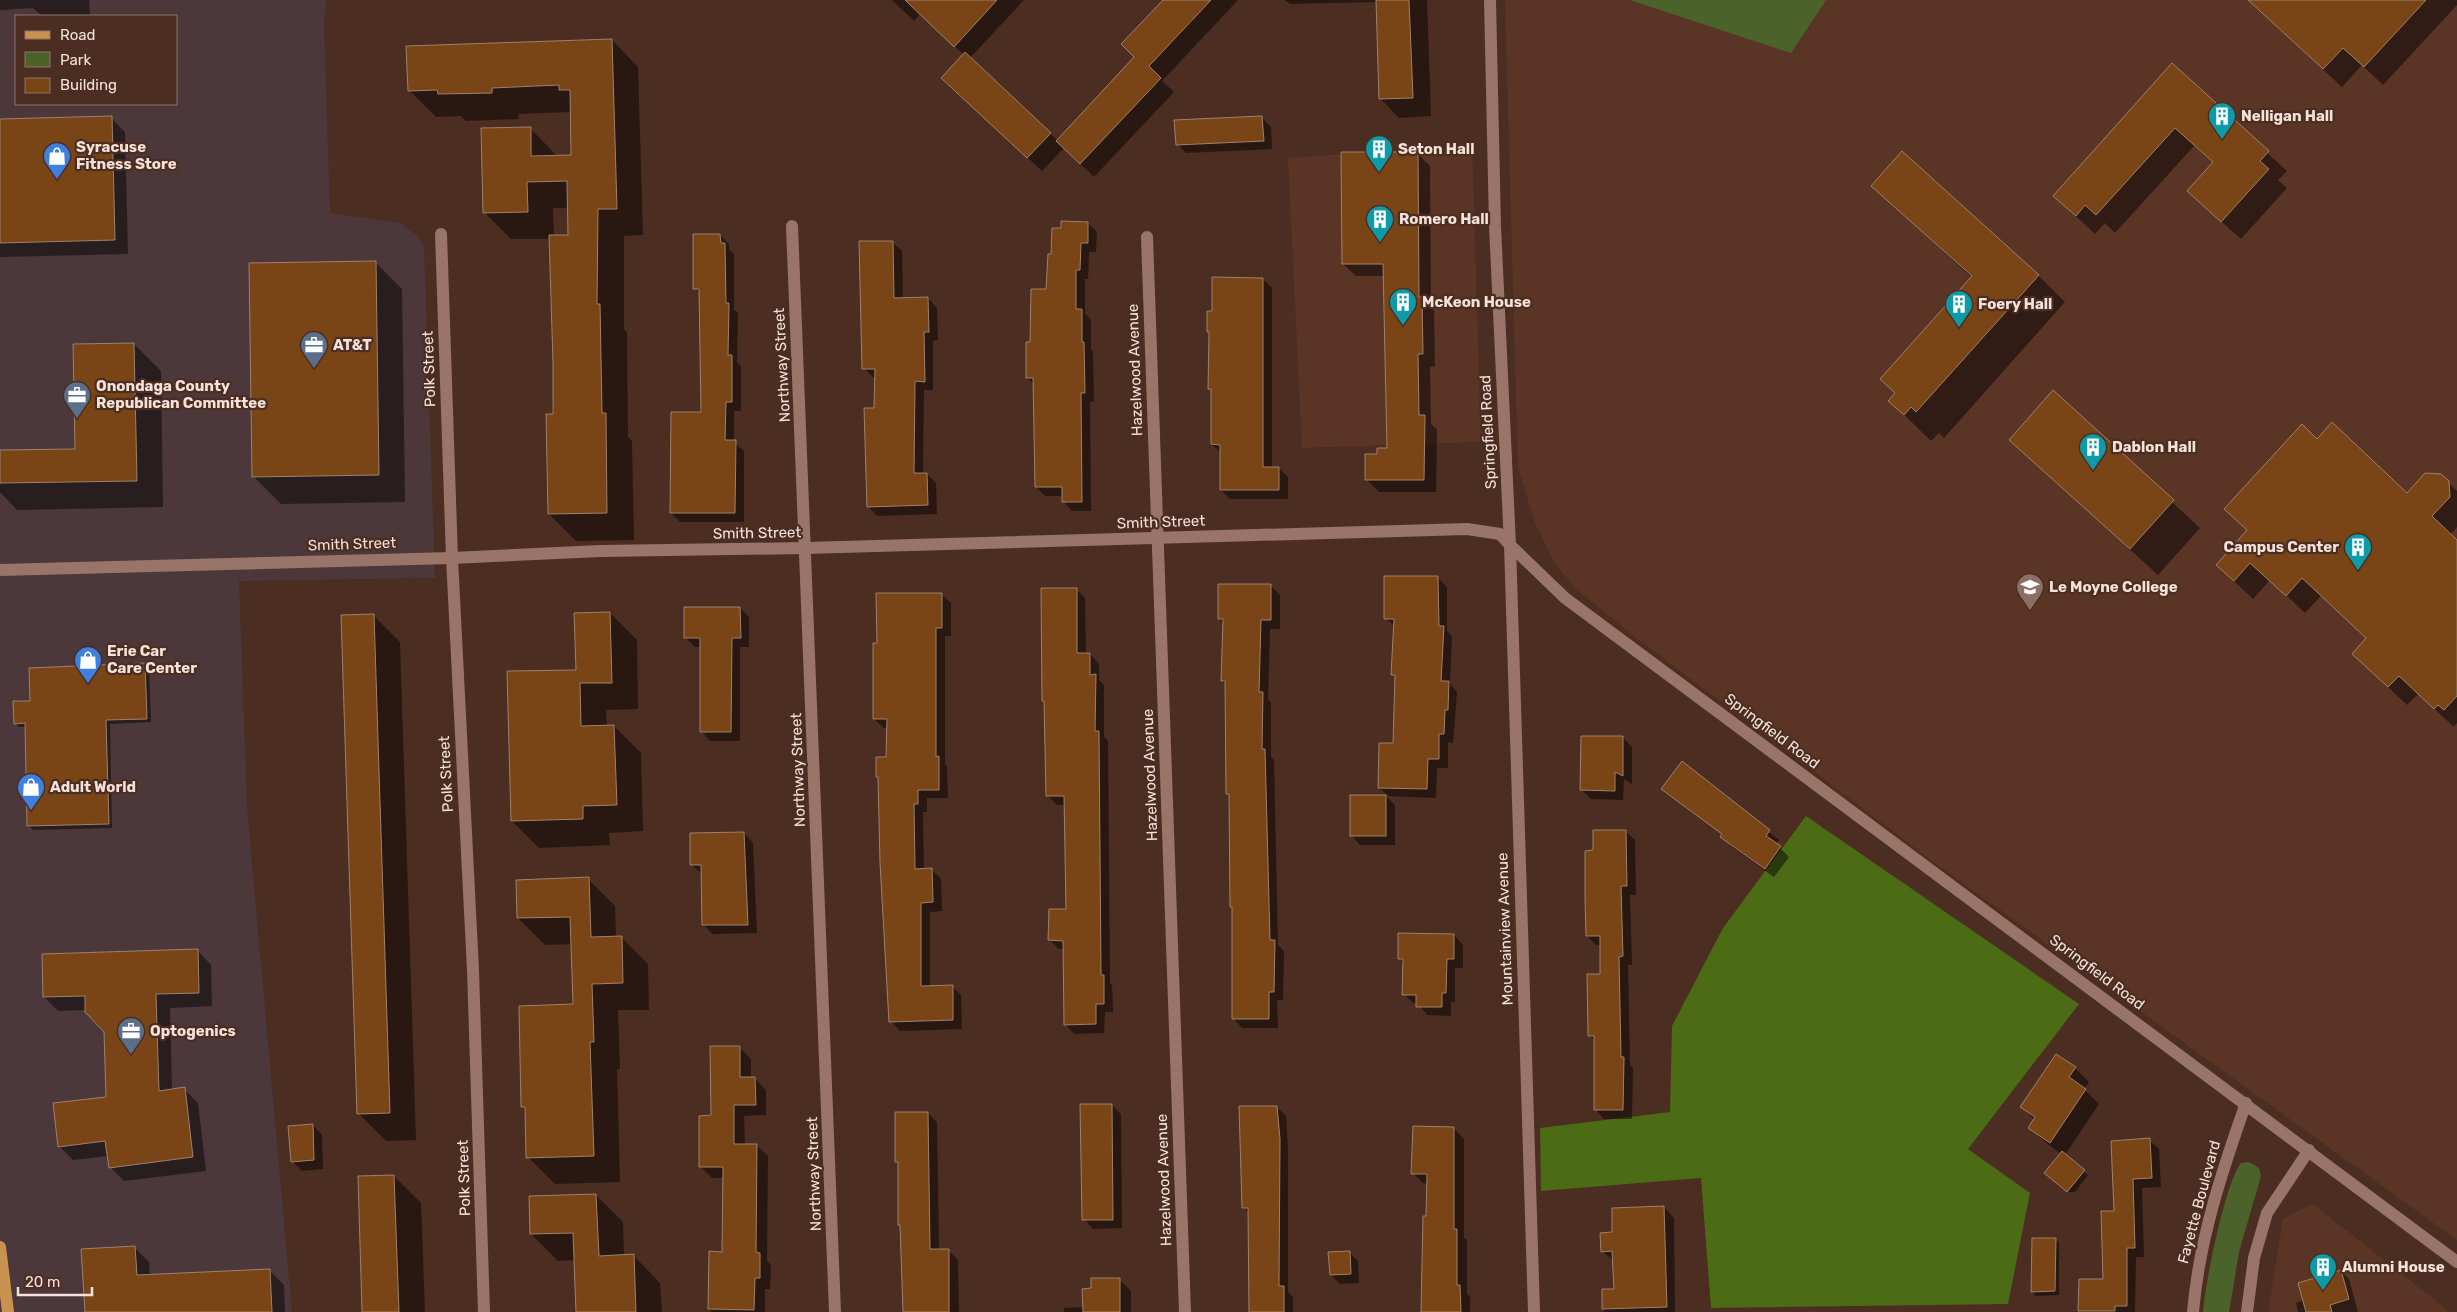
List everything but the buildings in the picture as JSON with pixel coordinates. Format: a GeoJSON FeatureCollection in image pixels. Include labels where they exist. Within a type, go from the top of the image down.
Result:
{"type":"FeatureCollection","features":[{"type":"Feature","properties":{"kind":"main road"},"geometry":{"type":"LineString","coordinates":[[0,1247],[8,1312]]}},
{"type":"Feature","properties":{"kind":"street","name":"Springfield Road"},"geometry":{"type":"LineString","coordinates":[[1490,0],[1495,226],[1510,544],[1565,598],[2246,1103],[2457,1262]]}},
{"type":"Feature","properties":{"kind":"street","name":"Northway Street"},"geometry":{"type":"LineString","coordinates":[[792,226],[835,1312]]}},
{"type":"Feature","properties":{"kind":"street","name":"Polk Street"},"geometry":{"type":"LineString","coordinates":[[440,234],[452,558],[473,970],[484,1312]]}},
{"type":"Feature","properties":{"kind":"street","name":"Hazelwood Avenue"},"geometry":{"type":"LineString","coordinates":[[1147,237],[1185,1312]]}},
{"type":"Feature","properties":{"kind":"street","name":"Smith Street"},"geometry":{"type":"LineString","coordinates":[[0,570],[452,558],[601,551],[806,548],[1467,529],[1500,534],[1510,544]]}},
{"type":"Feature","properties":{"kind":"street","name":"Mountainview Avenue"},"geometry":{"type":"LineString","coordinates":[[1510,544],[1534,1312]]}},
{"type":"Feature","properties":{"kind":"street","name":"Fayette Boulevard"},"geometry":{"type":"LineString","coordinates":[[2193,1312],[2196,1280],[2219,1179],[2246,1103]]}},
{"type":"Feature","properties":{"kind":"street"},"geometry":{"type":"LineString","coordinates":[[2246,1312],[2254,1258],[2267,1213],[2309,1150]]}},
{"type":"Feature","properties":{"kind":"shaded area"},"geometry":{"type":"Polygon","coordinates":[[[0,0],[326,0],[324,24],[330,213],[399,223],[418,236],[424,246],[435,578],[239,581],[247,807],[292,1312],[0,1312],[0,0]]]}},
{"type":"Feature","properties":{"kind":"shaded area","name":"Le Moyne College"},"geometry":{"type":"Polygon","coordinates":[[[1505,0],[2457,0],[2457,1240],[1931,860],[1630,633],[1575,588],[1554,562],[1535,523],[1518,467],[1505,0]]]}},
{"type":"Feature","properties":{"kind":"shaded area"},"geometry":{"type":"Polygon","coordinates":[[[1472,145],[1481,442],[1302,448],[1288,158],[1472,145]]]}},
{"type":"Feature","properties":{"kind":"shaded area"},"geometry":{"type":"Polygon","coordinates":[[[2313,1204],[2450,1312],[2268,1312],[2283,1219],[2313,1204]]]}},
{"type":"Feature","properties":{"kind":"green space"},"geometry":{"type":"Polygon","coordinates":[[[1630,0],[1826,0],[1791,53],[1630,0]]]}},
{"type":"Feature","properties":{"kind":"green space"},"geometry":{"type":"Polygon","coordinates":[[[1806,816],[2079,1004],[1968,1149],[2030,1193],[2008,1304],[1711,1308],[1701,1178],[1541,1191],[1540,1128],[1670,1112],[1672,1026],[1723,928],[1806,816]]]}},
{"type":"Feature","properties":{"kind":"green space"},"geometry":{"type":"Polygon","coordinates":[[[2248,1162],[2260,1170],[2261,1176],[2239,1252],[2229,1312],[2203,1312],[2222,1212],[2235,1174],[2241,1163],[2248,1162]]]}},
{"type":"Feature","properties":{"kind":"place","name":"Nelligan Hall"},"geometry":{"type":"Point","coordinates":[2222,140]}},
{"type":"Feature","properties":{"kind":"place","name":"Seton Hall"},"geometry":{"type":"Point","coordinates":[1379,173]}},
{"type":"Feature","properties":{"kind":"place","name":"Syracuse Fitness Store"},"geometry":{"type":"Point","coordinates":[57,180]}},
{"type":"Feature","properties":{"kind":"place","name":"Romero Hall"},"geometry":{"type":"Point","coordinates":[1380,243]}},
{"type":"Feature","properties":{"kind":"place","name":"McKeon House"},"geometry":{"type":"Point","coordinates":[1403,326]}},
{"type":"Feature","properties":{"kind":"place","name":"Foery Hall"},"geometry":{"type":"Point","coordinates":[1959,328]}},
{"type":"Feature","properties":{"kind":"place","name":"AT&T"},"geometry":{"type":"Point","coordinates":[314,369]}},
{"type":"Feature","properties":{"kind":"place","name":"Onondaga County Republican Committee"},"geometry":{"type":"Point","coordinates":[77,419]}},
{"type":"Feature","properties":{"kind":"place","name":"Dablon Hall"},"geometry":{"type":"Point","coordinates":[2093,471]}},
{"type":"Feature","properties":{"kind":"place","name":"Campus Center"},"geometry":{"type":"Point","coordinates":[2358,571]}},
{"type":"Feature","properties":{"kind":"place","name":"Le Moyne College"},"geometry":{"type":"Point","coordinates":[2030,611]}},
{"type":"Feature","properties":{"kind":"place","name":"Erie Car Care Center"},"geometry":{"type":"Point","coordinates":[88,684]}},
{"type":"Feature","properties":{"kind":"place","name":"Adult World"},"geometry":{"type":"Point","coordinates":[31,811]}},
{"type":"Feature","properties":{"kind":"place","name":"Optogenics"},"geometry":{"type":"Point","coordinates":[131,1055]}},
{"type":"Feature","properties":{"kind":"place","name":"Alumni House"},"geometry":{"type":"Point","coordinates":[2323,1291]}}]}
